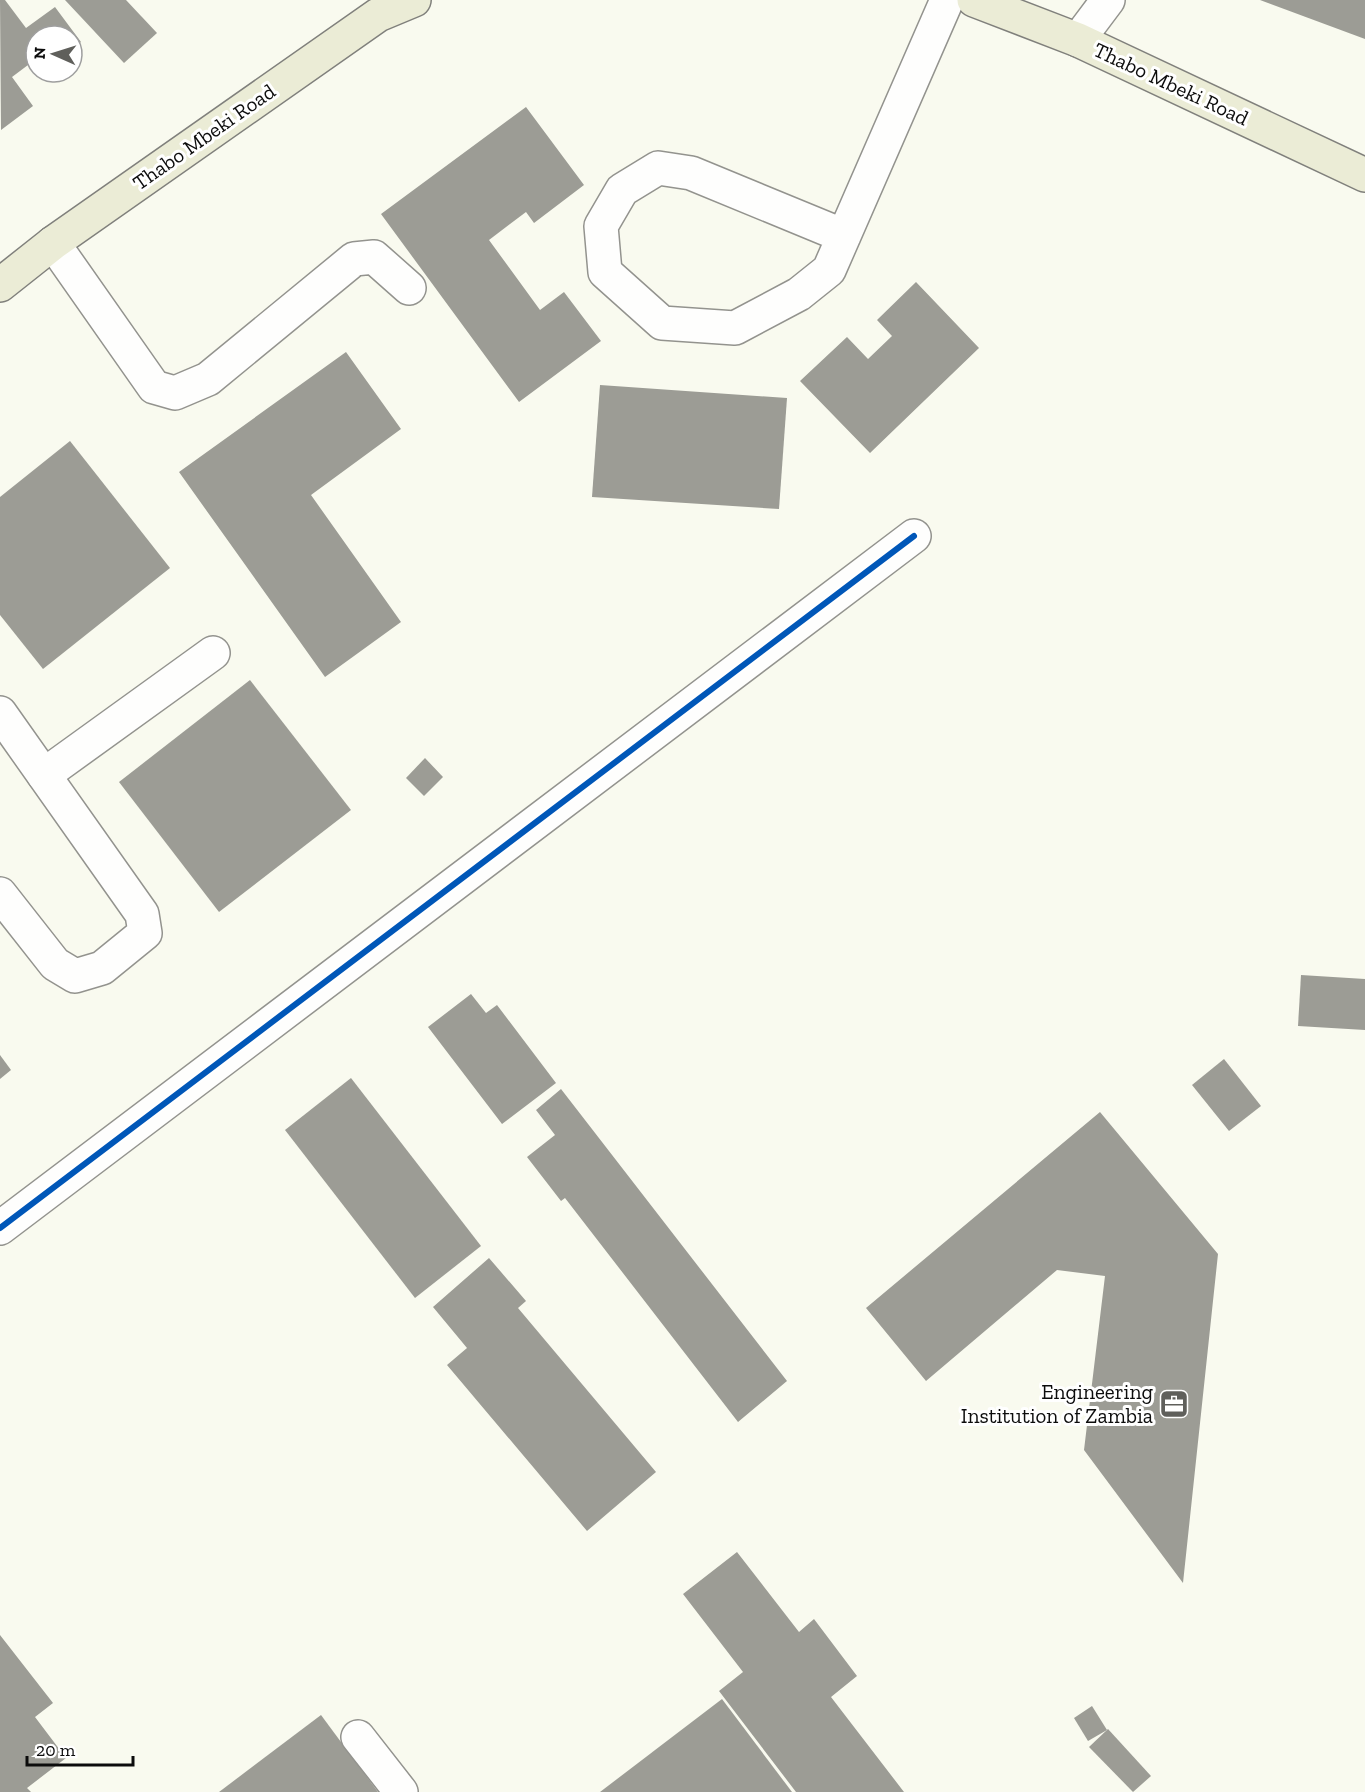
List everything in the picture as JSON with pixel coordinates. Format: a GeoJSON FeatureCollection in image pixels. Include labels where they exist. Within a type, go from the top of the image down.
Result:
{"type":"FeatureCollection","features":[{"type":"Feature","properties":{"kind":"main road","name":"Thabo Mbeki Road"},"geometry":{"type":"LineString","coordinates":[[0,285],[53,243],[378,15],[414,0]]}},
{"type":"Feature","properties":{"kind":"main road","name":"Thabo Mbeki Road"},"geometry":{"type":"LineString","coordinates":[[974,0],[1078,40],[1365,176]]}},
{"type":"Feature","properties":{"kind":"street"},"geometry":{"type":"LineString","coordinates":[[844,236],[691,173],[658,168],[622,190],[601,226],[605,272],[662,324],[735,328],[799,294],[829,270],[844,236],[947,0]]}},
{"type":"Feature","properties":{"kind":"street"},"geometry":{"type":"LineString","coordinates":[[1078,40],[1108,0]]}},
{"type":"Feature","properties":{"kind":"street"},"geometry":{"type":"LineString","coordinates":[[53,243],[154,387],[175,393],[208,379],[354,259],[374,257],[409,288]]}},
{"type":"Feature","properties":{"kind":"street"},"geometry":{"type":"LineString","coordinates":[[0,1228],[914,536]]}},
{"type":"Feature","properties":{"kind":"street"},"geometry":{"type":"LineString","coordinates":[[44,775],[213,653]]}},
{"type":"Feature","properties":{"kind":"street"},"geometry":{"type":"LineString","coordinates":[[0,713],[142,914],[145,933],[102,968],[75,976],[55,964],[0,894]]}},
{"type":"Feature","properties":{"kind":"street"},"geometry":{"type":"LineString","coordinates":[[358,1737],[401,1792]]}},
{"type":"Feature","properties":{"kind":"building"},"geometry":{"type":"Polygon","coordinates":[[[0,0],[5,0],[24,25],[24,68],[12,77],[33,106],[1,130],[0,0]]]}},
{"type":"Feature","properties":{"kind":"building"},"geometry":{"type":"Polygon","coordinates":[[[65,0],[126,0],[157,33],[124,63],[65,0]]]}},
{"type":"Feature","properties":{"kind":"building"},"geometry":{"type":"Polygon","coordinates":[[[1260,0],[1365,0],[1365,39],[1260,0]]]}},
{"type":"Feature","properties":{"kind":"building"},"geometry":{"type":"Polygon","coordinates":[[[55,7],[68,24],[32,24],[55,7]]]}},
{"type":"Feature","properties":{"kind":"building"},"geometry":{"type":"Polygon","coordinates":[[[526,107],[584,185],[534,223],[526,212],[489,240],[540,310],[564,292],[601,341],[519,402],[381,214],[526,107]]]}},
{"type":"Feature","properties":{"kind":"building"},"geometry":{"type":"Polygon","coordinates":[[[916,282],[979,348],[870,453],[800,381],[847,337],[868,359],[892,336],[877,320],[916,282]]]}},
{"type":"Feature","properties":{"kind":"building"},"geometry":{"type":"Polygon","coordinates":[[[346,352],[401,429],[311,495],[401,622],[325,677],[179,472],[346,352]]]}},
{"type":"Feature","properties":{"kind":"building"},"geometry":{"type":"Polygon","coordinates":[[[600,385],[787,398],[779,509],[592,497],[600,385]]]}},
{"type":"Feature","properties":{"kind":"building"},"geometry":{"type":"Polygon","coordinates":[[[70,441],[170,568],[43,669],[0,615],[0,497],[70,441]]]}},
{"type":"Feature","properties":{"kind":"building"},"geometry":{"type":"Polygon","coordinates":[[[250,680],[351,810],[219,912],[119,782],[250,680]]]}},
{"type":"Feature","properties":{"kind":"building"},"geometry":{"type":"Polygon","coordinates":[[[425,758],[443,777],[424,796],[406,778],[425,758]]]}},
{"type":"Feature","properties":{"kind":"building"},"geometry":{"type":"Polygon","coordinates":[[[1301,975],[1365,979],[1365,1030],[1298,1026],[1301,975]]]}},
{"type":"Feature","properties":{"kind":"building"},"geometry":{"type":"Polygon","coordinates":[[[471,994],[486,1013],[497,1005],[556,1083],[502,1124],[428,1027],[471,994]]]}},
{"type":"Feature","properties":{"kind":"building"},"geometry":{"type":"Polygon","coordinates":[[[0,1055],[11,1070],[0,1079],[0,1055]]]}},
{"type":"Feature","properties":{"kind":"building"},"geometry":{"type":"Polygon","coordinates":[[[1224,1059],[1261,1106],[1229,1131],[1192,1085],[1224,1059]]]}},
{"type":"Feature","properties":{"kind":"building"},"geometry":{"type":"Polygon","coordinates":[[[351,1078],[481,1246],[415,1298],[285,1130],[351,1078]]]}},
{"type":"Feature","properties":{"kind":"building"},"geometry":{"type":"Polygon","coordinates":[[[561,1089],[787,1381],[738,1422],[565,1198],[561,1201],[527,1157],[555,1135],[536,1110],[561,1089]]]}},
{"type":"Feature","properties":{"kind":"building"},"geometry":{"type":"Polygon","coordinates":[[[1100,1112],[1218,1254],[1183,1583],[1084,1450],[1105,1276],[1057,1270],[926,1381],[866,1308],[1100,1112]]]}},
{"type":"Feature","properties":{"kind":"building"},"geometry":{"type":"Polygon","coordinates":[[[489,1258],[526,1301],[518,1308],[656,1472],[587,1531],[447,1365],[467,1348],[433,1307],[489,1258]]]}},
{"type":"Feature","properties":{"kind":"building"},"geometry":{"type":"Polygon","coordinates":[[[737,1552],[799,1632],[814,1619],[857,1676],[831,1697],[904,1792],[796,1792],[719,1691],[743,1672],[683,1594],[737,1552]]]}},
{"type":"Feature","properties":{"kind":"building"},"geometry":{"type":"Polygon","coordinates":[[[0,1635],[53,1703],[35,1717],[66,1758],[27,1788],[31,1792],[0,1792],[0,1635]]]}},
{"type":"Feature","properties":{"kind":"building"},"geometry":{"type":"Polygon","coordinates":[[[722,1699],[792,1792],[600,1792],[722,1699]]]}},
{"type":"Feature","properties":{"kind":"building"},"geometry":{"type":"Polygon","coordinates":[[[1092,1706],[1107,1730],[1088,1741],[1074,1718],[1092,1706]]]}},
{"type":"Feature","properties":{"kind":"building"},"geometry":{"type":"Polygon","coordinates":[[[321,1715],[378,1792],[219,1792],[321,1715]]]}},
{"type":"Feature","properties":{"kind":"building"},"geometry":{"type":"Polygon","coordinates":[[[1108,1729],[1151,1776],[1133,1792],[1089,1747],[1108,1729]]]}},
{"type":"Feature","properties":{"kind":"cycle path"},"geometry":{"type":"LineString","coordinates":[[0,1228],[914,536]]}},
{"type":"Feature","properties":{"kind":"place","name":"Engineering Institution of Zambia"},"geometry":{"type":"Point","coordinates":[1174,1404]}}]}
